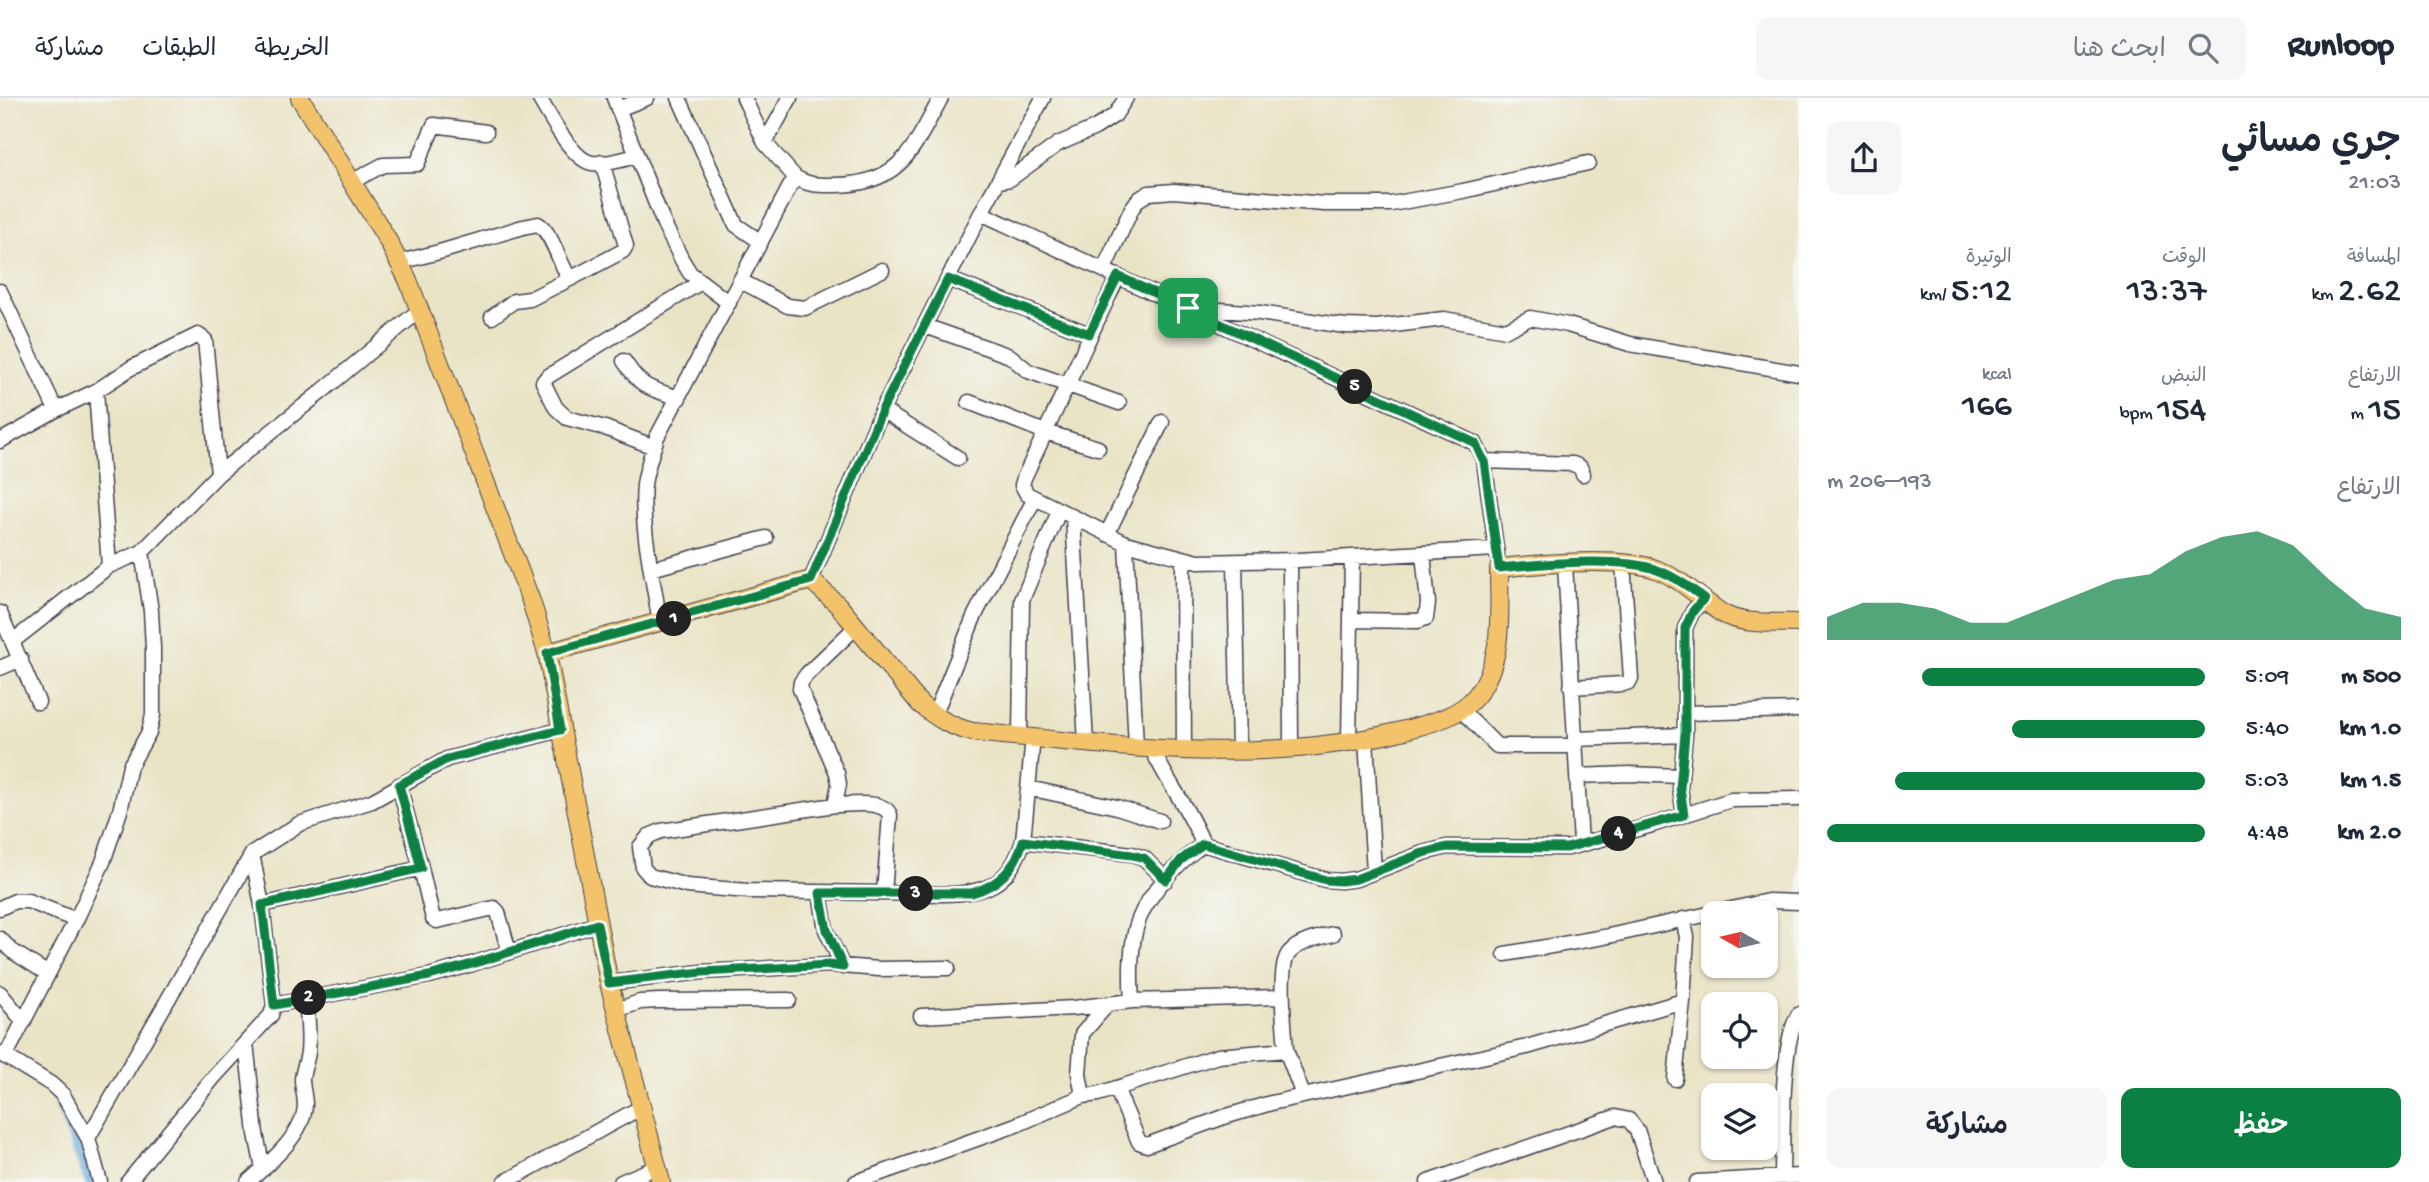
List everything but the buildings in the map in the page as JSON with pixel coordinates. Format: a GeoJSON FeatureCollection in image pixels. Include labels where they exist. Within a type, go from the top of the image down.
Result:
{"type":"FeatureCollection","features":[{"type":"Feature","properties":{"kind":"main road"},"geometry":{"type":"LineString","coordinates":[[300,98],[400,262],[421,309],[497,517],[531,601],[547,653],[609,983],[659,1174]]}},
{"type":"Feature","properties":{"kind":"main road"},"geometry":{"type":"LineString","coordinates":[[547,653],[811,580],[838,604],[905,686],[934,716],[954,727],[973,732],[1144,748],[1184,751],[1239,750],[1308,747],[1357,740],[1439,720],[1461,710],[1475,697],[1489,676],[1496,650],[1501,606],[1499,568],[1623,563],[1657,570],[1686,585],[1728,616],[1744,620],[1799,623]]}},
{"type":"Feature","properties":{"kind":"street"},"geometry":{"type":"LineString","coordinates":[[539,98],[580,158],[589,163],[602,163],[636,156]]}},
{"type":"Feature","properties":{"kind":"street"},"geometry":{"type":"LineString","coordinates":[[647,98],[616,103],[636,156],[690,273],[729,303]]}},
{"type":"Feature","properties":{"kind":"street"},"geometry":{"type":"LineString","coordinates":[[679,98],[736,225],[761,243]]}},
{"type":"Feature","properties":{"kind":"street"},"geometry":{"type":"LineString","coordinates":[[744,98],[765,143],[795,177],[803,183],[814,185],[862,183],[883,176],[903,162],[941,98]]}},
{"type":"Feature","properties":{"kind":"street"},"geometry":{"type":"LineString","coordinates":[[765,143],[790,98]]}},
{"type":"Feature","properties":{"kind":"street"},"geometry":{"type":"LineString","coordinates":[[811,580],[882,410],[981,213],[1043,98]]}},
{"type":"Feature","properties":{"kind":"street"},"geometry":{"type":"LineString","coordinates":[[998,181],[1010,179],[1058,144],[1095,128],[1115,115],[1126,98]]}},
{"type":"Feature","properties":{"kind":"street"},"geometry":{"type":"LineString","coordinates":[[351,182],[383,165],[417,164],[434,125],[486,132]]}},
{"type":"Feature","properties":{"kind":"street"},"geometry":{"type":"LineString","coordinates":[[492,317],[514,301],[530,299],[625,250],[626,239],[602,163]]}},
{"type":"Feature","properties":{"kind":"street"},"geometry":{"type":"LineString","coordinates":[[1104,269],[1132,208],[1149,193],[1174,191],[1324,204],[1391,204],[1588,163]]}},
{"type":"Feature","properties":{"kind":"street"},"geometry":{"type":"LineString","coordinates":[[660,623],[651,569],[644,489],[654,447],[795,177]]}},
{"type":"Feature","properties":{"kind":"street"},"geometry":{"type":"LineString","coordinates":[[981,213],[1475,443],[1484,461],[1499,568]]}},
{"type":"Feature","properties":{"kind":"street"},"geometry":{"type":"LineString","coordinates":[[400,262],[538,224],[545,230],[569,279]]}},
{"type":"Feature","properties":{"kind":"street"},"geometry":{"type":"LineString","coordinates":[[741,281],[788,306],[805,308],[882,270]]}},
{"type":"Feature","properties":{"kind":"street"},"geometry":{"type":"LineString","coordinates":[[1118,276],[1045,432],[1022,485],[1024,491],[1126,543],[1198,562],[1290,561],[1496,549]]}},
{"type":"Feature","properties":{"kind":"street"},"geometry":{"type":"LineString","coordinates":[[948,279],[1089,334]]}},
{"type":"Feature","properties":{"kind":"street"},"geometry":{"type":"LineString","coordinates":[[654,447],[605,428],[567,418],[556,408],[543,382],[701,282]]}},
{"type":"Feature","properties":{"kind":"street"},"geometry":{"type":"LineString","coordinates":[[0,291],[56,410]]}},
{"type":"Feature","properties":{"kind":"street"},"geometry":{"type":"LineString","coordinates":[[1188,308],[1260,313],[1345,326],[1377,327],[1444,319],[1506,330],[1530,318],[1580,328],[1630,345],[1799,373]]}},
{"type":"Feature","properties":{"kind":"street"},"geometry":{"type":"LineString","coordinates":[[13,641],[109,566],[142,552],[218,474],[421,309]]}},
{"type":"Feature","properties":{"kind":"street"},"geometry":{"type":"LineString","coordinates":[[925,326],[1010,356],[1028,371],[1119,403]]}},
{"type":"Feature","properties":{"kind":"street"},"geometry":{"type":"LineString","coordinates":[[2,436],[96,391],[131,368],[192,337],[202,336],[206,350],[218,474]]}},
{"type":"Feature","properties":{"kind":"street"},"geometry":{"type":"LineString","coordinates":[[624,361],[643,385],[679,398]]}},
{"type":"Feature","properties":{"kind":"street"},"geometry":{"type":"LineString","coordinates":[[96,391],[109,566]]}},
{"type":"Feature","properties":{"kind":"street"},"geometry":{"type":"LineString","coordinates":[[969,401],[1045,432],[1098,448]]}},
{"type":"Feature","properties":{"kind":"street"},"geometry":{"type":"LineString","coordinates":[[882,410],[958,458]]}},
{"type":"Feature","properties":{"kind":"street"},"geometry":{"type":"LineString","coordinates":[[1107,534],[1162,422]]}},
{"type":"Feature","properties":{"kind":"street"},"geometry":{"type":"LineString","coordinates":[[1484,461],[1573,464],[1580,467],[1583,474]]}},
{"type":"Feature","properties":{"kind":"street"},"geometry":{"type":"LineString","coordinates":[[934,716],[974,617],[1035,498]]}},
{"type":"Feature","properties":{"kind":"street"},"geometry":{"type":"LineString","coordinates":[[884,893],[890,815],[881,805],[835,805],[661,831],[649,836],[640,847],[643,868],[650,876],[687,886],[820,893],[960,894],[988,888],[1011,867],[1023,841],[1028,788],[1022,600],[1066,514]]}},
{"type":"Feature","properties":{"kind":"street"},"geometry":{"type":"LineString","coordinates":[[1066,514],[1086,743]]}},
{"type":"Feature","properties":{"kind":"street"},"geometry":{"type":"LineString","coordinates":[[651,569],[766,538]]}},
{"type":"Feature","properties":{"kind":"street"},"geometry":{"type":"LineString","coordinates":[[1126,543],[1144,748],[1161,768],[1196,824],[1203,844]]}},
{"type":"Feature","properties":{"kind":"street"},"geometry":{"type":"LineString","coordinates":[[100,1182],[88,1138],[63,1095],[51,1084],[3,1055],[24,1022],[103,862],[120,811],[130,766],[149,732],[153,715],[152,623],[142,552]]}},
{"type":"Feature","properties":{"kind":"street"},"geometry":{"type":"LineString","coordinates":[[1351,620],[1418,621],[1426,618],[1428,603],[1423,553]]}},
{"type":"Feature","properties":{"kind":"street"},"geometry":{"type":"LineString","coordinates":[[1352,557],[1351,620],[1357,740],[1374,872]]}},
{"type":"Feature","properties":{"kind":"street"},"geometry":{"type":"LineString","coordinates":[[1183,560],[1184,751]]}},
{"type":"Feature","properties":{"kind":"street"},"geometry":{"type":"LineString","coordinates":[[1290,561],[1291,748]]}},
{"type":"Feature","properties":{"kind":"street"},"geometry":{"type":"LineString","coordinates":[[1236,562],[1239,750]]}},
{"type":"Feature","properties":{"kind":"street"},"geometry":{"type":"LineString","coordinates":[[1571,687],[1623,684],[1631,678],[1623,563]]}},
{"type":"Feature","properties":{"kind":"street"},"geometry":{"type":"LineString","coordinates":[[1565,564],[1581,844]]}},
{"type":"Feature","properties":{"kind":"street"},"geometry":{"type":"LineString","coordinates":[[1684,815],[1680,776],[1685,734],[1685,628],[1693,611],[1704,598]]}},
{"type":"Feature","properties":{"kind":"street"},"geometry":{"type":"LineString","coordinates":[[0,613],[38,702]]}},
{"type":"Feature","properties":{"kind":"street"},"geometry":{"type":"LineString","coordinates":[[835,805],[839,784],[837,773],[800,689],[807,674],[857,626]]}},
{"type":"Feature","properties":{"kind":"street"},"geometry":{"type":"LineString","coordinates":[[0,668],[21,659]]}},
{"type":"Feature","properties":{"kind":"street"},"geometry":{"type":"LineString","coordinates":[[1461,710],[1497,746],[1685,734]]}},
{"type":"Feature","properties":{"kind":"street"},"geometry":{"type":"LineString","coordinates":[[1685,713],[1799,710]]}},
{"type":"Feature","properties":{"kind":"street"},"geometry":{"type":"LineString","coordinates":[[88,1138],[252,854],[299,824],[372,801],[447,759],[560,730]]}},
{"type":"Feature","properties":{"kind":"street"},"geometry":{"type":"LineString","coordinates":[[1577,776],[1680,776]]}},
{"type":"Feature","properties":{"kind":"street"},"geometry":{"type":"LineString","coordinates":[[399,785],[433,919],[437,921],[495,908],[509,952]]}},
{"type":"Feature","properties":{"kind":"street"},"geometry":{"type":"LineString","coordinates":[[1028,788],[1116,807],[1160,821]]}},
{"type":"Feature","properties":{"kind":"street"},"geometry":{"type":"LineString","coordinates":[[1203,844],[1326,880],[1341,881],[1447,847],[1567,848],[1731,800],[1799,799]]}},
{"type":"Feature","properties":{"kind":"street"},"geometry":{"type":"LineString","coordinates":[[1023,841],[1144,858],[1166,880]]}},
{"type":"Feature","properties":{"kind":"street"},"geometry":{"type":"LineString","coordinates":[[1132,1001],[1132,952],[1138,919],[1181,860],[1203,844]]}},
{"type":"Feature","properties":{"kind":"street"},"geometry":{"type":"LineString","coordinates":[[128,1182],[214,1077],[271,1015],[274,1005],[262,905],[252,854]]}},
{"type":"Feature","properties":{"kind":"street"},"geometry":{"type":"LineString","coordinates":[[262,905],[421,868]]}},
{"type":"Feature","properties":{"kind":"street"},"geometry":{"type":"LineString","coordinates":[[820,893],[827,930],[843,967]]}},
{"type":"Feature","properties":{"kind":"street"},"geometry":{"type":"LineString","coordinates":[[0,908],[15,901],[28,901],[76,920]]}},
{"type":"Feature","properties":{"kind":"street"},"geometry":{"type":"LineString","coordinates":[[1505,954],[1604,937],[1768,901],[1799,902]]}},
{"type":"Feature","properties":{"kind":"street"},"geometry":{"type":"LineString","coordinates":[[1675,1079],[1686,950],[1683,919]]}},
{"type":"Feature","properties":{"kind":"street"},"geometry":{"type":"LineString","coordinates":[[274,1005],[429,976],[597,924]]}},
{"type":"Feature","properties":{"kind":"street"},"geometry":{"type":"LineString","coordinates":[[1303,1095],[1286,1050],[1284,965],[1287,956],[1297,947],[1333,934]]}},
{"type":"Feature","properties":{"kind":"street"},"geometry":{"type":"LineString","coordinates":[[0,939],[12,951],[48,974]]}},
{"type":"Feature","properties":{"kind":"street"},"geometry":{"type":"LineString","coordinates":[[609,983],[702,972],[829,965],[947,968]]}},
{"type":"Feature","properties":{"kind":"street"},"geometry":{"type":"LineString","coordinates":[[0,993],[24,1022]]}},
{"type":"Feature","properties":{"kind":"street"},"geometry":{"type":"LineString","coordinates":[[921,1016],[1132,1001],[1283,997]]}},
{"type":"Feature","properties":{"kind":"street"},"geometry":{"type":"LineString","coordinates":[[248,1182],[286,1145],[301,1122],[305,1105],[302,1081],[309,1043],[306,998]]}},
{"type":"Feature","properties":{"kind":"street"},"geometry":{"type":"LineString","coordinates":[[616,1010],[639,1002],[659,1000],[789,1000]]}},
{"type":"Feature","properties":{"kind":"street"},"geometry":{"type":"LineString","coordinates":[[1116,1088],[1139,1142],[1143,1145],[1224,1117],[1303,1095],[1527,1047],[1682,1001]]}},
{"type":"Feature","properties":{"kind":"street"},"geometry":{"type":"LineString","coordinates":[[1083,1096],[1079,1074],[1082,1034],[1107,1004]]}},
{"type":"Feature","properties":{"kind":"street"},"geometry":{"type":"LineString","coordinates":[[1782,1177],[1792,1075],[1788,1041],[1794,1020],[1799,1014]]}},
{"type":"Feature","properties":{"kind":"street"},"geometry":{"type":"LineString","coordinates":[[246,1043],[256,1133],[263,1169]]}},
{"type":"Feature","properties":{"kind":"street"},"geometry":{"type":"LineString","coordinates":[[856,1182],[1016,1125],[1083,1096],[1219,1056],[1286,1050]]}},
{"type":"Feature","properties":{"kind":"street"},"geometry":{"type":"LineString","coordinates":[[505,1182],[640,1108]]}},
{"type":"Feature","properties":{"kind":"street"},"geometry":{"type":"LineString","coordinates":[[1428,1182],[1615,1117],[1629,1120],[1637,1130],[1654,1182]]}},
{"type":"Feature","properties":{"kind":"street"},"geometry":{"type":"LineString","coordinates":[[621,1182],[659,1174]]}},
{"type":"Feature","properties":{"kind":"street"},"geometry":{"type":"LineString","coordinates":[[1698,1182],[1799,1176]]}},
{"type":"Feature","properties":{"kind":"waterway"},"geometry":{"type":"LineString","coordinates":[[55,1092],[90,1182]]}},
{"type":"Feature","properties":{"kind":"route"},"geometry":{"type":"LineString","coordinates":[[1118,276],[1188,308],[1475,443],[1484,461],[1499,568],[1623,563],[1657,570],[1704,598],[1693,611],[1685,628],[1685,734],[1680,768],[1684,815],[1567,848],[1447,847],[1423,853],[1356,879],[1341,881],[1326,880],[1203,844],[1181,860],[1166,880],[1144,858],[1023,841],[1020,852],[1002,878],[988,888],[972,893],[820,893],[827,930],[843,967],[829,965],[702,972],[609,983],[597,924],[429,976],[274,1005],[262,905],[421,868],[399,785],[447,759],[560,730],[547,653],[811,580],[882,410],[948,279],[1089,334],[1118,276]]}}]}
